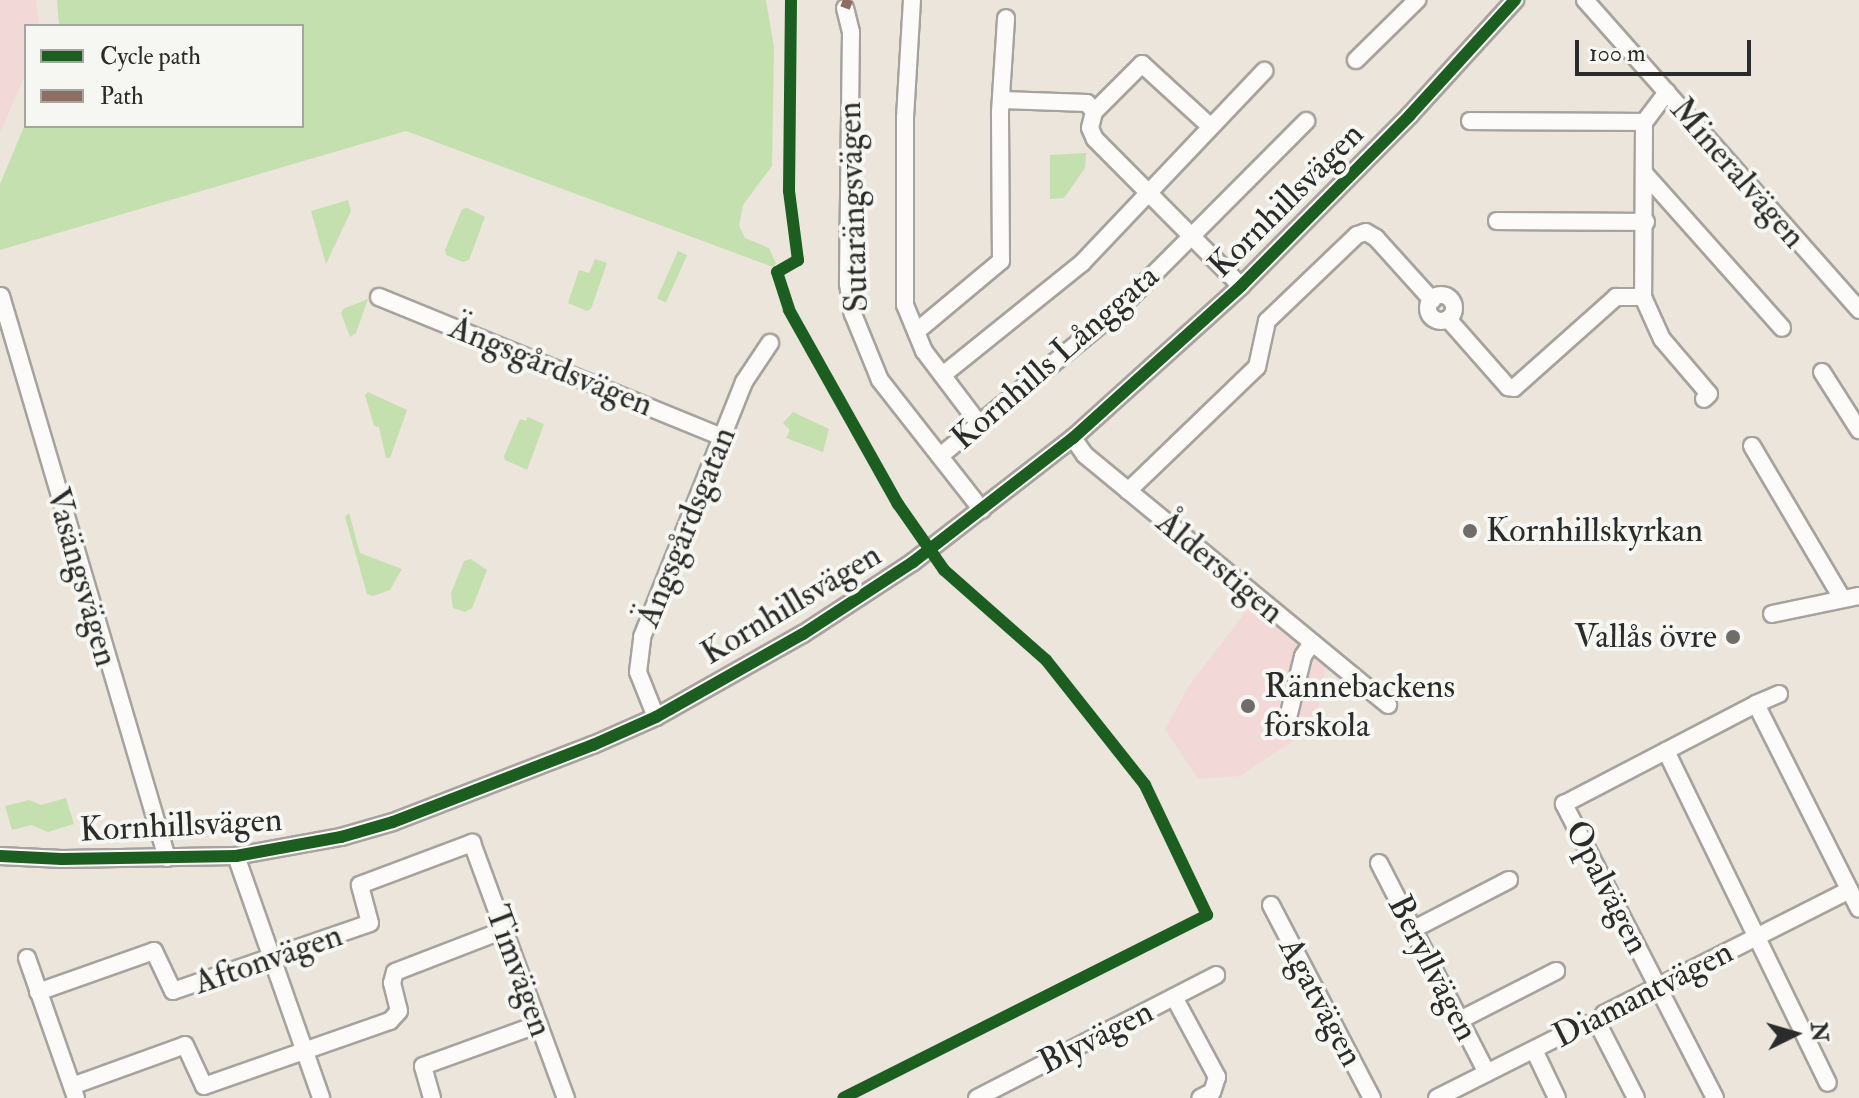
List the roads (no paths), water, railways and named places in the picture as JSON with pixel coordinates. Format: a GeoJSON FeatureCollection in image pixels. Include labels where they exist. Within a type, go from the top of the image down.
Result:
{"type":"FeatureCollection","features":[{"type":"Feature","properties":{"kind":"street"},"geometry":{"type":"LineString","coordinates":[[912,0],[903,240],[905,305],[924,351],[980,425]]}},
{"type":"Feature","properties":{"kind":"street"},"geometry":{"type":"LineString","coordinates":[[1356,60],[1417,0]]}},
{"type":"Feature","properties":{"kind":"street","name":"Kornhillsvägen"},"geometry":{"type":"LineString","coordinates":[[0,856],[236,856],[277,851],[393,822],[656,717],[803,634],[913,562],[1073,438],[1241,286],[1410,115],[1515,0]]}},
{"type":"Feature","properties":{"kind":"street","name":"Mineralvägen"},"geometry":{"type":"LineString","coordinates":[[1585,0],[1859,310]]}},
{"type":"Feature","properties":{"kind":"street","name":"Sutarängsvägen"},"geometry":{"type":"LineString","coordinates":[[845,8],[851,32],[848,284],[853,314],[880,380],[982,510]]}},
{"type":"Feature","properties":{"kind":"street"},"geometry":{"type":"LineString","coordinates":[[917,331],[1001,261],[1006,18]]}},
{"type":"Feature","properties":{"kind":"street"},"geometry":{"type":"LineString","coordinates":[[1003,100],[1090,107],[1142,64],[1210,126]]}},
{"type":"Feature","properties":{"kind":"street"},"geometry":{"type":"LineString","coordinates":[[944,374],[1082,263],[1264,71]]}},
{"type":"Feature","properties":{"kind":"street"},"geometry":{"type":"LineString","coordinates":[[1667,92],[1644,122],[1646,222],[1643,297],[1662,339],[1709,394],[1704,399]]}},
{"type":"Feature","properties":{"kind":"street"},"geometry":{"type":"LineString","coordinates":[[1090,107],[1090,128],[1095,139],[1241,286]]}},
{"type":"Feature","properties":{"kind":"street","name":"Kornhills Långgata"},"geometry":{"type":"LineString","coordinates":[[940,456],[1115,313],[1306,121]]}},
{"type":"Feature","properties":{"kind":"street"},"geometry":{"type":"LineString","coordinates":[[1470,121],[1644,122]]}},
{"type":"Feature","properties":{"kind":"street"},"geometry":{"type":"LineString","coordinates":[[1645,174],[1782,328]]}},
{"type":"Feature","properties":{"kind":"street"},"geometry":{"type":"LineString","coordinates":[[1497,221],[1646,222]]}},
{"type":"Feature","properties":{"kind":"street","name":"Ålderstigen"},"geometry":{"type":"LineString","coordinates":[[1128,491],[1257,367],[1267,321],[1357,235],[1366,232],[1376,238],[1432,300],[1442,296],[1449,299],[1454,311],[1448,319],[1508,387],[1514,388],[1616,297],[1643,297]]}},
{"type":"Feature","properties":{"kind":"street","name":"Vasängsvägen"},"geometry":{"type":"LineString","coordinates":[[1,296],[167,858]]}},
{"type":"Feature","properties":{"kind":"street","name":"Ängsgårdsvägen"},"geometry":{"type":"LineString","coordinates":[[379,297],[722,437]]}},
{"type":"Feature","properties":{"kind":"street","name":"Ängsgårdsgatan"},"geometry":{"type":"LineString","coordinates":[[656,717],[638,672],[638,649],[744,382],[770,343]]}},
{"type":"Feature","properties":{"kind":"street"},"geometry":{"type":"LineString","coordinates":[[1822,372],[1859,430]]}},
{"type":"Feature","properties":{"kind":"street","name":"Ålderstigen"},"geometry":{"type":"LineString","coordinates":[[1073,438],[1085,455],[1388,705]]}},
{"type":"Feature","properties":{"kind":"street"},"geometry":{"type":"LineString","coordinates":[[1752,446],[1850,597],[1772,614]]}},
{"type":"Feature","properties":{"kind":"street","name":"Ålderstigen"},"geometry":{"type":"LineString","coordinates":[[1286,726],[1303,656],[1312,643]]}},
{"type":"Feature","properties":{"kind":"street"},"geometry":{"type":"LineString","coordinates":[[1779,694],[1666,751],[1828,1083]]}},
{"type":"Feature","properties":{"kind":"street"},"geometry":{"type":"LineString","coordinates":[[1756,704],[1859,909]]}},
{"type":"Feature","properties":{"kind":"street","name":"Opalvägen"},"geometry":{"type":"LineString","coordinates":[[1666,751],[1564,804],[1715,1098]]}},
{"type":"Feature","properties":{"kind":"street","name":"Timvägen"},"geometry":{"type":"LineString","coordinates":[[472,843],[566,1098]]}},
{"type":"Feature","properties":{"kind":"street","name":"Aftonvägen"},"geometry":{"type":"LineString","coordinates":[[38,992],[154,951],[173,991],[271,958],[370,923],[360,885],[472,843]]}},
{"type":"Feature","properties":{"kind":"street"},"geometry":{"type":"LineString","coordinates":[[236,856],[321,1098]]}},
{"type":"Feature","properties":{"kind":"street","name":"Beryllvägen"},"geometry":{"type":"LineString","coordinates":[[1379,863],[1487,1073]]}},
{"type":"Feature","properties":{"kind":"street"},"geometry":{"type":"LineString","coordinates":[[1414,929],[1509,880]]}},
{"type":"Feature","properties":{"kind":"street","name":"Diamantvägen"},"geometry":{"type":"LineString","coordinates":[[1437,1098],[1584,1024],[1598,1024],[1604,1014],[1849,890]]}},
{"type":"Feature","properties":{"kind":"street","name":"Agatvägen"},"geometry":{"type":"LineString","coordinates":[[1271,905],[1372,1098]]}},
{"type":"Feature","properties":{"kind":"street"},"geometry":{"type":"LineString","coordinates":[[27,958],[74,1092],[185,1045],[204,1086],[396,1017],[399,1004],[392,983],[395,972],[504,930]]}},
{"type":"Feature","properties":{"kind":"street"},"geometry":{"type":"LineString","coordinates":[[1460,1020],[1556,971]]}},
{"type":"Feature","properties":{"kind":"street","name":"Blyvägen"},"geometry":{"type":"LineString","coordinates":[[977,1098],[1216,975]]}},
{"type":"Feature","properties":{"kind":"street"},"geometry":{"type":"LineString","coordinates":[[1174,997],[1217,1077],[1212,1092],[1200,1098]]}},
{"type":"Feature","properties":{"kind":"street"},"geometry":{"type":"LineString","coordinates":[[432,1098],[423,1066],[539,1024]]}},
{"type":"Feature","properties":{"kind":"street"},"geometry":{"type":"LineString","coordinates":[[1598,1024],[1636,1098]]}},
{"type":"Feature","properties":{"kind":"street"},"geometry":{"type":"LineString","coordinates":[[1534,1050],[1557,1098]]}},
{"type":"Feature","properties":{"kind":"place","name":"Kornhillskyrkan"},"geometry":{"type":"Point","coordinates":[1470,531]}},
{"type":"Feature","properties":{"kind":"place","name":"Vallås övre"},"geometry":{"type":"Point","coordinates":[1733,637]}},
{"type":"Feature","properties":{"kind":"place","name":"Rännebackens förskola"},"geometry":{"type":"Point","coordinates":[1248,706]}}]}
